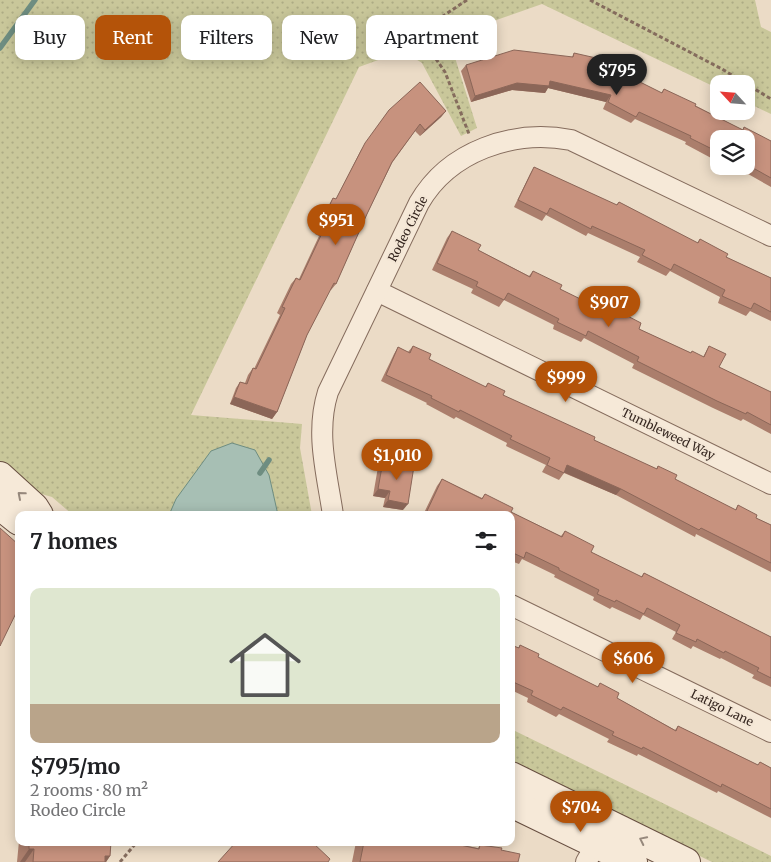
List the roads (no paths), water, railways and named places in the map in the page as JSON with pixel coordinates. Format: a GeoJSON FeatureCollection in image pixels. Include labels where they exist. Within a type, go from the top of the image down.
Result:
{"type":"FeatureCollection","features":[{"type":"Feature","properties":{"kind":"main road"},"geometry":{"type":"LineString","coordinates":[[0,476],[36,511]]}},
{"type":"Feature","properties":{"kind":"main road"},"geometry":{"type":"LineString","coordinates":[[0,506],[15,519]]}},
{"type":"Feature","properties":{"kind":"main road"},"geometry":{"type":"LineString","coordinates":[[515,779],[598,848],[686,862]]}},
{"type":"Feature","properties":{"kind":"main road"},"geometry":{"type":"LineString","coordinates":[[515,805],[598,848],[633,862]]}},
{"type":"Feature","properties":{"kind":"street","name":"Rodeo Circle"},"geometry":{"type":"LineString","coordinates":[[332,511],[322,444],[324,403],[332,381],[419,203],[438,178],[458,161],[478,150],[518,139],[556,137],[584,145],[771,236]]}},
{"type":"Feature","properties":{"kind":"street","name":"Tumbleweed Way"},"geometry":{"type":"LineString","coordinates":[[377,291],[771,484]]}},
{"type":"Feature","properties":{"kind":"street","name":"Latigo Lane"},"geometry":{"type":"LineString","coordinates":[[515,607],[771,732]]}},
{"type":"Feature","properties":{"kind":"waterway"},"geometry":{"type":"LineString","coordinates":[[0,48],[35,0]]}},
{"type":"Feature","properties":{"kind":"waterway"},"geometry":{"type":"LineString","coordinates":[[260,473],[269,460]]}}]}
